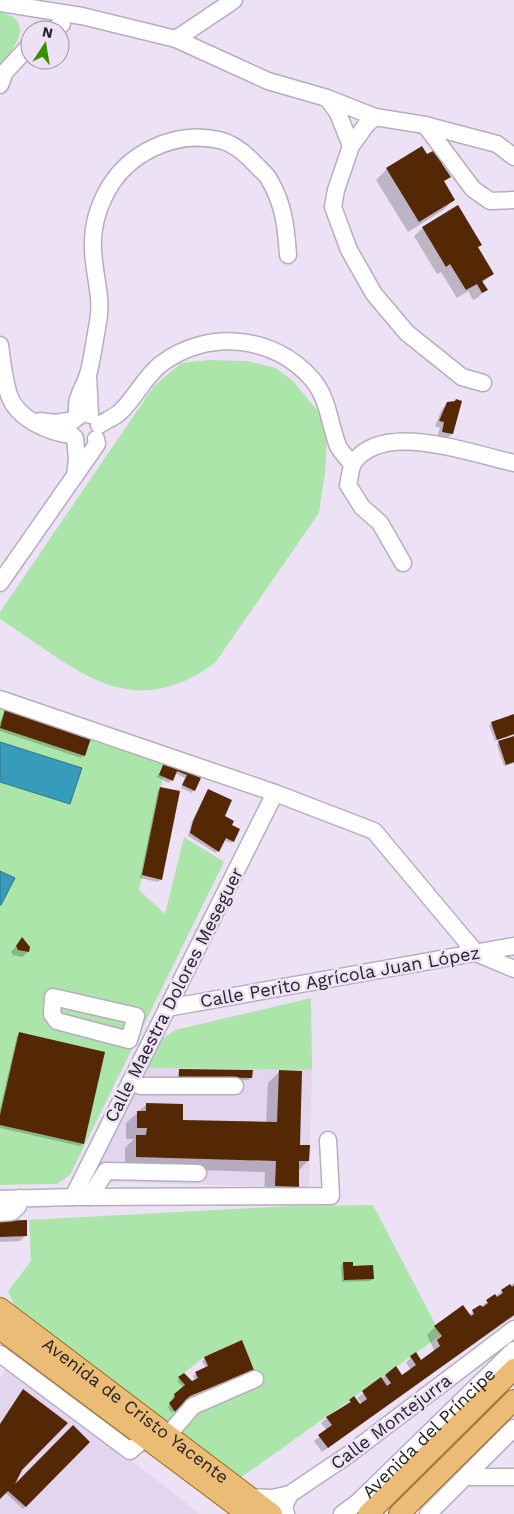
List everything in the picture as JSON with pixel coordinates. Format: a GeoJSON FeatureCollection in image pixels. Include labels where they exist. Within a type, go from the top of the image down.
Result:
{"type":"FeatureCollection","features":[{"type":"Feature","properties":{"kind":"main road","name":"Avenida de Cristo Yacente"},"geometry":{"type":"LineString","coordinates":[[0,1308],[168,1435],[247,1505]]}},
{"type":"Feature","properties":{"kind":"main road","name":"Avenida de Cristo Yacente"},"geometry":{"type":"LineString","coordinates":[[1,1334],[145,1438],[247,1505],[272,1514]]}},
{"type":"Feature","properties":{"kind":"main road","name":"Avenida del Príncipe"},"geometry":{"type":"LineString","coordinates":[[368,1514],[514,1369]]}},
{"type":"Feature","properties":{"kind":"main road","name":"Avenida del Príncipe"},"geometry":{"type":"LineString","coordinates":[[399,1514],[514,1400]]}},
{"type":"Feature","properties":{"kind":"street"},"geometry":{"type":"LineString","coordinates":[[176,39],[234,0]]}},
{"type":"Feature","properties":{"kind":"street"},"geometry":{"type":"LineString","coordinates":[[0,3],[82,16],[176,39],[268,81],[327,98],[375,117],[425,125],[497,144],[514,157]]}},
{"type":"Feature","properties":{"kind":"street"},"geometry":{"type":"LineString","coordinates":[[0,85],[5,72],[20,56]]}},
{"type":"Feature","properties":{"kind":"street"},"geometry":{"type":"LineString","coordinates":[[327,98],[338,114],[351,146]]}},
{"type":"Feature","properties":{"kind":"street"},"geometry":{"type":"LineString","coordinates":[[375,117],[366,124],[351,146],[336,190],[333,207],[353,257],[374,294],[407,334],[462,377],[483,382]]}},
{"type":"Feature","properties":{"kind":"street"},"geometry":{"type":"LineString","coordinates":[[425,125],[473,189],[490,201],[514,200]]}},
{"type":"Feature","properties":{"kind":"street"},"geometry":{"type":"LineString","coordinates":[[75,476],[83,427],[88,373],[99,319],[98,282],[92,246],[96,220],[104,196],[115,177],[139,154],[163,144],[190,138],[220,140],[246,154],[268,177],[283,208],[288,255]]}},
{"type":"Feature","properties":{"kind":"street"},"geometry":{"type":"LineString","coordinates":[[0,345],[10,397],[29,420],[55,433],[83,427],[118,414],[160,365],[182,350],[216,341],[264,345],[291,359],[313,379],[328,405],[339,447],[352,464]]}},
{"type":"Feature","properties":{"kind":"street"},"geometry":{"type":"LineString","coordinates":[[0,583],[97,444],[83,427]]}},
{"type":"Feature","properties":{"kind":"street"},"geometry":{"type":"LineString","coordinates":[[403,563],[380,523],[362,507],[348,485],[352,464],[363,452],[382,443],[414,440],[514,463]]}},
{"type":"Feature","properties":{"kind":"street"},"geometry":{"type":"LineString","coordinates":[[0,699],[275,793],[374,831],[476,953],[514,970]]}},
{"type":"Feature","properties":{"kind":"street","name":"Calle Maestra Dolores Meseguer"},"geometry":{"type":"LineString","coordinates":[[73,1197],[275,793]]}},
{"type":"Feature","properties":{"kind":"street","name":"Calle Perito Agrícola Juan López"},"geometry":{"type":"LineString","coordinates":[[167,1008],[514,946]]}},
{"type":"Feature","properties":{"kind":"street"},"geometry":{"type":"LineString","coordinates":[[53,997],[136,1016],[133,1030],[129,1040],[66,1025],[57,1021],[52,1014],[53,997]]}},
{"type":"Feature","properties":{"kind":"street"},"geometry":{"type":"LineString","coordinates":[[133,1030],[153,1035]]}},
{"type":"Feature","properties":{"kind":"street"},"geometry":{"type":"LineString","coordinates":[[130,1082],[141,1086],[235,1086]]}},
{"type":"Feature","properties":{"kind":"street"},"geometry":{"type":"LineString","coordinates":[[0,1199],[331,1196],[328,1140]]}},
{"type":"Feature","properties":{"kind":"street"},"geometry":{"type":"LineString","coordinates":[[90,1197],[106,1171],[198,1174]]}},
{"type":"Feature","properties":{"kind":"street"},"geometry":{"type":"LineString","coordinates":[[0,1213],[12,1212],[18,1206],[20,1198]]}},
{"type":"Feature","properties":{"kind":"street","name":"Calle Montejurra"},"geometry":{"type":"LineString","coordinates":[[290,1494],[348,1455],[514,1329]]}},
{"type":"Feature","properties":{"kind":"street","name":"Avenida del Príncipe"},"geometry":{"type":"LineString","coordinates":[[342,1514],[357,1503],[514,1350]]}},
{"type":"Feature","properties":{"kind":"street"},"geometry":{"type":"LineString","coordinates":[[0,1354],[130,1451],[145,1438]]}},
{"type":"Feature","properties":{"kind":"street"},"geometry":{"type":"LineString","coordinates":[[168,1435],[193,1406],[255,1379]]}},
{"type":"Feature","properties":{"kind":"street"},"geometry":{"type":"LineString","coordinates":[[428,1514],[514,1428]]}},
{"type":"Feature","properties":{"kind":"street"},"geometry":{"type":"LineString","coordinates":[[466,1477],[514,1478]]}},
{"type":"Feature","properties":{"kind":"street"},"geometry":{"type":"LineString","coordinates":[[247,1505],[290,1494]]}},
{"type":"Feature","properties":{"kind":"street"},"geometry":{"type":"LineString","coordinates":[[286,1514],[284,1507],[290,1494]]}},
{"type":"Feature","properties":{"kind":"shaded area"},"geometry":{"type":"Polygon","coordinates":[[[144,1068],[312,1070],[309,1187],[96,1182],[92,1175],[144,1068]]]}},
{"type":"Feature","properties":{"kind":"shaded area"},"geometry":{"type":"Polygon","coordinates":[[[7,1365],[200,1514],[0,1514],[0,1379],[7,1365]]]}},
{"type":"Feature","properties":{"kind":"green space"},"geometry":{"type":"Polygon","coordinates":[[[0,12],[12,16],[18,22],[20,29],[15,45],[0,68],[0,12]]]}},
{"type":"Feature","properties":{"kind":"green space"},"geometry":{"type":"Polygon","coordinates":[[[210,360],[247,361],[276,368],[293,381],[318,411],[327,440],[325,473],[319,513],[215,663],[184,681],[156,689],[129,689],[103,683],[78,671],[0,619],[0,612],[154,386],[181,363],[210,360]]]}},
{"type":"Feature","properties":{"kind":"green space"},"geometry":{"type":"Polygon","coordinates":[[[0,703],[165,758],[159,775],[163,777],[139,890],[165,914],[184,837],[224,862],[70,1175],[57,1184],[0,1185],[0,703]]]}},
{"type":"Feature","properties":{"kind":"green space"},"geometry":{"type":"Polygon","coordinates":[[[311,998],[312,1070],[144,1068],[159,1041],[175,1030],[311,998]]]}},
{"type":"Feature","properties":{"kind":"green space"},"geometry":{"type":"Polygon","coordinates":[[[373,1205],[441,1335],[236,1481],[174,1436],[191,1415],[260,1383],[242,1341],[204,1357],[179,1377],[185,1385],[174,1394],[175,1397],[170,1403],[175,1412],[166,1429],[17,1311],[8,1291],[31,1261],[29,1220],[291,1206],[373,1205]]]}},
{"type":"Feature","properties":{"kind":"water"},"geometry":{"type":"Polygon","coordinates":[[[0,742],[82,768],[70,804],[0,782],[0,742]]]}},
{"type":"Feature","properties":{"kind":"water"},"geometry":{"type":"Polygon","coordinates":[[[0,871],[15,878],[1,905],[0,905],[0,871]]]}},
{"type":"Feature","properties":{"kind":"building"},"geometry":{"type":"Polygon","coordinates":[[[422,146],[427,154],[435,150],[445,162],[442,164],[451,177],[444,181],[455,200],[419,222],[386,168],[422,146]]]}},
{"type":"Feature","properties":{"kind":"building"},"geometry":{"type":"Polygon","coordinates":[[[458,205],[482,245],[478,247],[494,274],[482,281],[488,290],[482,293],[477,284],[466,290],[450,264],[446,267],[422,227],[458,205]]]}},
{"type":"Feature","properties":{"kind":"building"},"geometry":{"type":"Polygon","coordinates":[[[456,399],[462,401],[453,434],[442,432],[444,422],[439,421],[447,402],[455,401],[456,399]]]}},
{"type":"Feature","properties":{"kind":"building"},"geometry":{"type":"Polygon","coordinates":[[[5,709],[91,738],[85,756],[0,728],[5,709]]]}},
{"type":"Feature","properties":{"kind":"building"},"geometry":{"type":"Polygon","coordinates":[[[514,714],[514,734],[497,740],[491,722],[514,714]]]}},
{"type":"Feature","properties":{"kind":"building"},"geometry":{"type":"Polygon","coordinates":[[[514,736],[514,762],[506,765],[498,741],[514,736]]]}},
{"type":"Feature","properties":{"kind":"building"},"geometry":{"type":"Polygon","coordinates":[[[164,762],[192,767],[190,773],[201,778],[195,791],[182,785],[187,775],[177,771],[173,781],[159,775],[164,762]]]}},
{"type":"Feature","properties":{"kind":"building"},"geometry":{"type":"Polygon","coordinates":[[[160,787],[180,791],[162,880],[142,875],[160,787]]]}},
{"type":"Feature","properties":{"kind":"building"},"geometry":{"type":"Polygon","coordinates":[[[208,789],[232,800],[225,816],[234,821],[232,825],[240,829],[234,842],[226,838],[219,852],[190,833],[193,821],[208,789]]]}},
{"type":"Feature","properties":{"kind":"building"},"geometry":{"type":"Polygon","coordinates":[[[22,937],[30,947],[29,952],[18,950],[16,946],[22,937]]]}},
{"type":"Feature","properties":{"kind":"building"},"geometry":{"type":"Polygon","coordinates":[[[19,1032],[105,1052],[84,1144],[0,1125],[0,1115],[19,1032]]]}},
{"type":"Feature","properties":{"kind":"building"},"geometry":{"type":"Polygon","coordinates":[[[179,1069],[253,1070],[252,1078],[179,1077],[179,1069]]]}},
{"type":"Feature","properties":{"kind":"building"},"geometry":{"type":"Polygon","coordinates":[[[279,1070],[302,1071],[300,1145],[310,1145],[309,1161],[299,1161],[299,1187],[275,1186],[276,1161],[136,1157],[136,1135],[146,1135],[147,1128],[137,1128],[137,1111],[146,1111],[146,1103],[183,1104],[183,1120],[277,1122],[279,1070]]]}},
{"type":"Feature","properties":{"kind":"building"},"geometry":{"type":"Polygon","coordinates":[[[27,1220],[27,1236],[0,1237],[0,1221],[27,1220]]]}},
{"type":"Feature","properties":{"kind":"building"},"geometry":{"type":"Polygon","coordinates":[[[343,1262],[353,1262],[353,1266],[373,1265],[374,1279],[344,1280],[343,1262]]]}},
{"type":"Feature","properties":{"kind":"building"},"geometry":{"type":"Polygon","coordinates":[[[510,1284],[512,1287],[514,1285],[514,1315],[328,1448],[318,1435],[332,1425],[326,1417],[351,1402],[349,1400],[354,1396],[360,1404],[367,1399],[362,1391],[381,1377],[387,1386],[391,1383],[385,1375],[396,1366],[402,1375],[416,1365],[410,1356],[416,1352],[421,1360],[440,1346],[437,1340],[442,1336],[434,1326],[463,1305],[471,1316],[474,1314],[472,1310],[480,1305],[483,1307],[488,1303],[486,1300],[495,1294],[497,1297],[503,1293],[501,1290],[510,1284]]]}},
{"type":"Feature","properties":{"kind":"building"},"geometry":{"type":"Polygon","coordinates":[[[242,1340],[254,1370],[190,1396],[175,1412],[169,1403],[175,1397],[174,1394],[185,1385],[178,1377],[184,1373],[192,1381],[198,1378],[195,1372],[208,1366],[204,1357],[242,1340]]]}},
{"type":"Feature","properties":{"kind":"building"},"geometry":{"type":"Polygon","coordinates":[[[23,1389],[68,1423],[22,1470],[15,1484],[73,1425],[90,1442],[26,1507],[8,1491],[0,1499],[0,1424],[23,1389]]]}}]}
